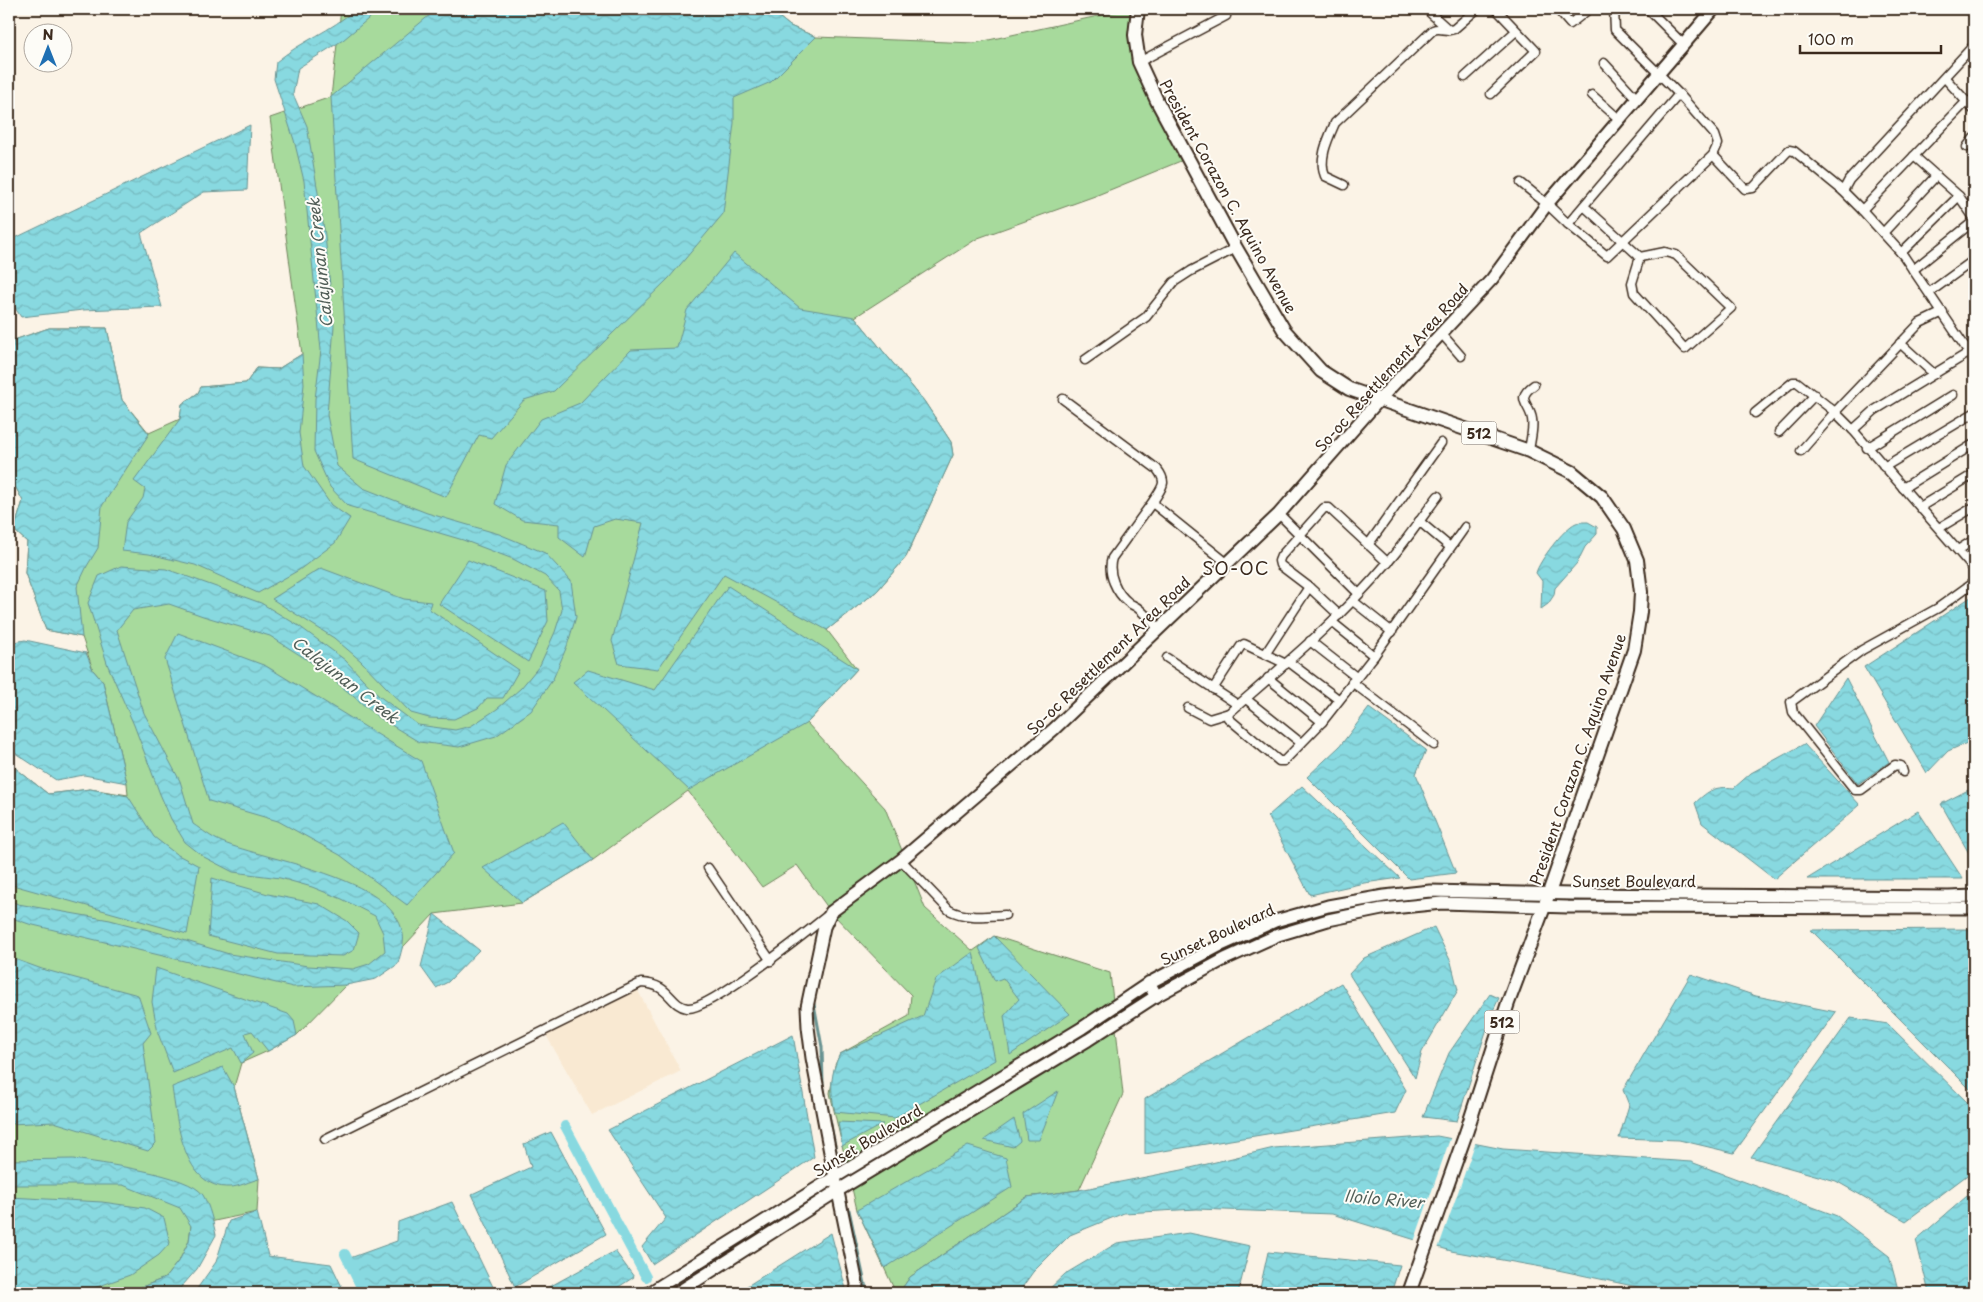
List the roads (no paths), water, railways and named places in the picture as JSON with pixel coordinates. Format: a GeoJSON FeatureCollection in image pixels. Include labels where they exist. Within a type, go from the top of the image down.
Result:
{"type":"FeatureCollection","features":[{"type":"Feature","properties":{"kind":"main road","name":"President Corazon C. Aquino Avenue"},"geometry":{"type":"LineString","coordinates":[[1138,9],[1135,35],[1139,62],[1157,101],[1236,248],[1284,330],[1321,371],[1349,389],[1529,451],[1572,472],[1602,497],[1624,529],[1638,560],[1641,592],[1634,650],[1549,894],[1508,1003],[1467,1130],[1409,1293]]}},
{"type":"Feature","properties":{"kind":"main road","name":"So-oc Resettlement Area Road"},"geometry":{"type":"LineString","coordinates":[[831,912],[901,860],[1054,729],[1279,514],[1379,400],[1492,279],[1547,204],[1660,73],[1682,44],[1714,9]]}},
{"type":"Feature","properties":{"kind":"main road","name":"Sunset Boulevard"},"geometry":{"type":"LineString","coordinates":[[649,1293],[835,1177],[1082,1028],[1149,983],[1219,946],[1275,921],[1328,906],[1384,896],[1430,891],[1549,894],[1974,896]]}},
{"type":"Feature","properties":{"kind":"main road","name":"Sunset Boulevard"},"geometry":{"type":"LineString","coordinates":[[677,1293],[837,1191],[1088,1040],[1156,996],[1225,959],[1278,935],[1328,920],[1382,909],[1442,903],[1544,907],[1974,908]]}},
{"type":"Feature","properties":{"kind":"main road"},"geometry":{"type":"LineString","coordinates":[[831,912],[824,928],[807,1007],[812,1058],[857,1284],[856,1293]]}},
{"type":"Feature","properties":{"kind":"main road"},"geometry":{"type":"LineString","coordinates":[[1149,983],[1156,996]]}},
{"type":"Feature","properties":{"kind":"street"},"geometry":{"type":"LineString","coordinates":[[1426,9],[1450,31]]}},
{"type":"Feature","properties":{"kind":"street"},"geometry":{"type":"LineString","coordinates":[[1344,185],[1325,176],[1322,168],[1327,140],[1335,123],[1433,30],[1442,29],[1450,31],[1477,9]]}},
{"type":"Feature","properties":{"kind":"street"},"geometry":{"type":"LineString","coordinates":[[1491,94],[1536,51],[1496,9]]}},
{"type":"Feature","properties":{"kind":"street"},"geometry":{"type":"LineString","coordinates":[[1556,9],[1570,24],[1589,9]]}},
{"type":"Feature","properties":{"kind":"street"},"geometry":{"type":"LineString","coordinates":[[1521,183],[1606,256],[1713,155],[1718,144],[1715,135],[1660,73],[1615,30],[1614,9]]}},
{"type":"Feature","properties":{"kind":"street"},"geometry":{"type":"LineString","coordinates":[[1653,11],[1682,44]]}},
{"type":"Feature","properties":{"kind":"street"},"geometry":{"type":"LineString","coordinates":[[1139,62],[1226,16]]}},
{"type":"Feature","properties":{"kind":"street"},"geometry":{"type":"LineString","coordinates":[[1465,77],[1516,31]]}},
{"type":"Feature","properties":{"kind":"street"},"geometry":{"type":"LineString","coordinates":[[1842,191],[1849,180],[1974,45]]}},
{"type":"Feature","properties":{"kind":"street"},"geometry":{"type":"LineString","coordinates":[[1604,63],[1637,100]]}},
{"type":"Feature","properties":{"kind":"street"},"geometry":{"type":"LineString","coordinates":[[1945,78],[1974,110]]}},
{"type":"Feature","properties":{"kind":"street"},"geometry":{"type":"LineString","coordinates":[[1568,224],[1679,94]]}},
{"type":"Feature","properties":{"kind":"street"},"geometry":{"type":"LineString","coordinates":[[1592,96],[1620,120]]}},
{"type":"Feature","properties":{"kind":"street"},"geometry":{"type":"LineString","coordinates":[[1862,210],[1967,101]]}},
{"type":"Feature","properties":{"kind":"street"},"geometry":{"type":"LineString","coordinates":[[1967,147],[1974,138]]}},
{"type":"Feature","properties":{"kind":"street"},"geometry":{"type":"LineString","coordinates":[[1713,155],[1744,189],[1749,189],[1753,188],[1790,150],[1794,151],[1862,210],[1901,253],[1973,355],[1934,374],[1875,410],[1853,430]]}},
{"type":"Feature","properties":{"kind":"street"},"geometry":{"type":"LineString","coordinates":[[1914,156],[1959,196],[1974,219],[1914,270]]}},
{"type":"Feature","properties":{"kind":"street"},"geometry":{"type":"LineString","coordinates":[[1884,234],[1936,176]]}},
{"type":"Feature","properties":{"kind":"street"},"geometry":{"type":"LineString","coordinates":[[1901,253],[1959,196]]}},
{"type":"Feature","properties":{"kind":"street"},"geometry":{"type":"LineString","coordinates":[[1584,206],[1624,240],[1640,257]]}},
{"type":"Feature","properties":{"kind":"street"},"geometry":{"type":"LineString","coordinates":[[1085,360],[1146,316],[1174,282],[1236,248]]}},
{"type":"Feature","properties":{"kind":"street"},"geometry":{"type":"LineString","coordinates":[[1665,252],[1676,255],[1731,308],[1686,349],[1634,293],[1632,283],[1640,257],[1665,252]]}},
{"type":"Feature","properties":{"kind":"street"},"geometry":{"type":"LineString","coordinates":[[1930,292],[1974,260]]}},
{"type":"Feature","properties":{"kind":"street"},"geometry":{"type":"LineString","coordinates":[[1801,451],[1835,412],[1920,323],[1943,312]]}},
{"type":"Feature","properties":{"kind":"street"},"geometry":{"type":"LineString","coordinates":[[1441,334],[1461,356]]}},
{"type":"Feature","properties":{"kind":"street"},"geometry":{"type":"LineString","coordinates":[[1900,343],[1934,374]]}},
{"type":"Feature","properties":{"kind":"street"},"geometry":{"type":"LineString","coordinates":[[1755,412],[1794,382],[1798,382],[1835,412],[1853,430],[1974,567]]}},
{"type":"Feature","properties":{"kind":"street"},"geometry":{"type":"LineString","coordinates":[[1529,451],[1532,419],[1530,412],[1524,404],[1527,390],[1534,384]]}},
{"type":"Feature","properties":{"kind":"street"},"geometry":{"type":"LineString","coordinates":[[1779,432],[1814,395]]}},
{"type":"Feature","properties":{"kind":"street"},"geometry":{"type":"LineString","coordinates":[[1867,448],[1953,395]]}},
{"type":"Feature","properties":{"kind":"street"},"geometry":{"type":"LineString","coordinates":[[1063,399],[1157,468],[1163,476],[1163,485],[1154,500],[1112,558],[1110,564],[1112,578],[1128,603],[1137,607],[1158,628]]}},
{"type":"Feature","properties":{"kind":"street"},"geometry":{"type":"LineString","coordinates":[[1884,467],[1974,413]]}},
{"type":"Feature","properties":{"kind":"street"},"geometry":{"type":"LineString","coordinates":[[1368,545],[1441,443]]}},
{"type":"Feature","properties":{"kind":"street"},"geometry":{"type":"LineString","coordinates":[[1903,488],[1974,444]]}},
{"type":"Feature","properties":{"kind":"street"},"geometry":{"type":"LineString","coordinates":[[1920,507],[1974,474]]}},
{"type":"Feature","properties":{"kind":"street"},"geometry":{"type":"LineString","coordinates":[[1188,708],[1209,719],[1229,713],[1238,706],[1268,678],[1288,663],[1353,601],[1388,563],[1438,496]]}},
{"type":"Feature","properties":{"kind":"street"},"geometry":{"type":"LineString","coordinates":[[1154,500],[1155,505],[1227,563]]}},
{"type":"Feature","properties":{"kind":"street"},"geometry":{"type":"LineString","coordinates":[[1938,528],[1974,507]]}},
{"type":"Feature","properties":{"kind":"street"},"geometry":{"type":"LineString","coordinates":[[1339,615],[1309,587],[1280,565],[1281,556],[1300,534],[1326,508],[1388,563]]}},
{"type":"Feature","properties":{"kind":"street"},"geometry":{"type":"LineString","coordinates":[[1279,514],[1359,594]]}},
{"type":"Feature","properties":{"kind":"street"},"geometry":{"type":"LineString","coordinates":[[1419,521],[1450,547]]}},
{"type":"Feature","properties":{"kind":"street"},"geometry":{"type":"LineString","coordinates":[[1229,713],[1228,718],[1279,761],[1284,760],[1322,722],[1338,699],[1374,656],[1465,527]]}},
{"type":"Feature","properties":{"kind":"street"},"geometry":{"type":"LineString","coordinates":[[1958,550],[1974,540]]}},
{"type":"Feature","properties":{"kind":"street"},"geometry":{"type":"LineString","coordinates":[[1903,772],[1901,766],[1895,765],[1862,790],[1856,790],[1792,712],[1791,702],[1862,650],[1938,608],[1974,582]]}},
{"type":"Feature","properties":{"kind":"street"},"geometry":{"type":"LineString","coordinates":[[1266,654],[1309,587]]}},
{"type":"Feature","properties":{"kind":"street"},"geometry":{"type":"LineString","coordinates":[[1353,601],[1392,632]]}},
{"type":"Feature","properties":{"kind":"street"},"geometry":{"type":"LineString","coordinates":[[1332,622],[1374,656]]}},
{"type":"Feature","properties":{"kind":"street"},"geometry":{"type":"LineString","coordinates":[[1310,641],[1434,745]]}},
{"type":"Feature","properties":{"kind":"street"},"geometry":{"type":"LineString","coordinates":[[1213,689],[1243,644],[1247,644],[1288,663],[1338,699]]}},
{"type":"Feature","properties":{"kind":"street"},"geometry":{"type":"LineString","coordinates":[[1167,658],[1238,706]]}},
{"type":"Feature","properties":{"kind":"street"},"geometry":{"type":"LineString","coordinates":[[1268,678],[1322,722]]}},
{"type":"Feature","properties":{"kind":"street"},"geometry":{"type":"LineString","coordinates":[[1246,699],[1301,743]]}},
{"type":"Feature","properties":{"kind":"street"},"geometry":{"type":"LineString","coordinates":[[901,860],[949,910],[956,914],[982,917],[1005,915]]}},
{"type":"Feature","properties":{"kind":"street"},"geometry":{"type":"LineString","coordinates":[[708,868],[771,961]]}},
{"type":"Feature","properties":{"kind":"street"},"geometry":{"type":"LineString","coordinates":[[325,1139],[641,983],[662,987],[679,1006],[689,1008],[708,1000],[771,961],[831,912]]}},
{"type":"Feature","properties":{"kind":"water","name":"Calajunan Creek"},"geometry":{"type":"Polygon","coordinates":[[[355,9],[380,9],[343,40],[298,68],[293,94],[307,126],[325,235],[334,326],[327,415],[337,466],[363,488],[427,513],[499,534],[545,553],[571,581],[576,617],[567,646],[553,679],[531,711],[496,736],[459,747],[419,742],[378,717],[317,666],[270,636],[169,604],[133,610],[117,630],[144,713],[180,781],[193,824],[222,842],[326,873],[353,884],[377,898],[394,914],[403,934],[403,945],[398,964],[376,979],[346,985],[293,987],[29,924],[9,917],[9,900],[18,904],[110,920],[229,954],[308,966],[353,969],[369,964],[385,951],[383,933],[375,916],[342,899],[312,887],[280,878],[233,872],[204,857],[185,842],[171,819],[160,794],[134,725],[108,666],[88,603],[99,576],[121,566],[166,569],[261,603],[299,626],[345,660],[379,696],[418,725],[455,730],[471,726],[497,709],[521,688],[540,665],[555,632],[562,610],[559,591],[545,576],[513,559],[463,540],[348,506],[330,487],[314,451],[315,399],[321,350],[304,181],[294,140],[274,79],[276,62],[336,24],[355,9]]]}},
{"type":"Feature","properties":{"kind":"water"},"geometry":{"type":"Polygon","coordinates":[[[437,9],[583,9],[639,15],[652,9],[769,9],[790,26],[816,37],[771,82],[734,98],[734,123],[723,214],[669,278],[554,391],[524,400],[491,438],[479,435],[446,497],[353,459],[331,97],[437,9]]]}},
{"type":"Feature","properties":{"kind":"water"},"geometry":{"type":"Polygon","coordinates":[[[250,125],[247,190],[204,192],[141,233],[162,307],[83,310],[21,317],[9,299],[9,241],[250,125]]]}},
{"type":"Feature","properties":{"kind":"water"},"geometry":{"type":"Polygon","coordinates":[[[734,253],[800,308],[855,317],[924,401],[951,442],[953,455],[906,557],[877,591],[827,630],[724,574],[658,669],[619,664],[612,641],[643,523],[615,519],[594,526],[585,557],[559,537],[559,524],[522,520],[495,504],[506,465],[541,419],[580,403],[631,350],[677,348],[687,310],[734,253]]]}},
{"type":"Feature","properties":{"kind":"water"},"geometry":{"type":"Polygon","coordinates":[[[49,328],[107,328],[122,400],[149,434],[102,506],[98,548],[77,587],[82,637],[46,630],[25,573],[27,542],[14,530],[23,501],[9,475],[9,358],[14,340],[49,328]]]}},
{"type":"Feature","properties":{"kind":"water"},"geometry":{"type":"Polygon","coordinates":[[[302,354],[304,384],[299,433],[304,466],[331,505],[350,518],[335,543],[299,570],[258,593],[195,565],[149,554],[122,551],[126,522],[143,498],[145,489],[134,481],[180,419],[182,404],[198,393],[201,387],[246,383],[257,368],[278,369],[302,354]]]}},
{"type":"Feature","properties":{"kind":"water"},"geometry":{"type":"Polygon","coordinates":[[[1588,522],[1597,527],[1597,534],[1585,547],[1577,563],[1555,588],[1554,595],[1548,604],[1541,609],[1542,581],[1536,573],[1538,568],[1565,531],[1576,523],[1588,522]]]}},
{"type":"Feature","properties":{"kind":"water"},"geometry":{"type":"Polygon","coordinates":[[[468,560],[546,591],[548,621],[528,662],[439,604],[468,560]]]}},
{"type":"Feature","properties":{"kind":"water"},"geometry":{"type":"Polygon","coordinates":[[[321,568],[404,599],[431,602],[429,609],[519,670],[503,698],[487,698],[478,708],[454,719],[429,718],[411,713],[361,661],[334,638],[272,599],[321,568]]]}},
{"type":"Feature","properties":{"kind":"water"},"geometry":{"type":"Polygon","coordinates":[[[728,586],[857,669],[807,723],[689,790],[573,682],[588,670],[655,690],[728,586]]]}},
{"type":"Feature","properties":{"kind":"water"},"geometry":{"type":"Polygon","coordinates":[[[1974,595],[1974,740],[1948,751],[1927,773],[1864,667],[1974,595]]]}},
{"type":"Feature","properties":{"kind":"water"},"geometry":{"type":"Polygon","coordinates":[[[178,633],[266,666],[421,761],[454,853],[407,905],[340,855],[278,821],[209,801],[165,659],[178,633]]]}},
{"type":"Feature","properties":{"kind":"water"},"geometry":{"type":"Polygon","coordinates":[[[25,640],[86,653],[93,670],[103,682],[127,783],[84,775],[56,780],[9,749],[9,643],[25,640]]]}},
{"type":"Feature","properties":{"kind":"water"},"geometry":{"type":"Polygon","coordinates":[[[1846,678],[1889,762],[1858,784],[1814,726],[1846,678]]]}},
{"type":"Feature","properties":{"kind":"water"},"geometry":{"type":"Polygon","coordinates":[[[1369,708],[1426,750],[1416,774],[1456,873],[1409,879],[1307,777],[1340,746],[1369,708]]]}},
{"type":"Feature","properties":{"kind":"water"},"geometry":{"type":"Polygon","coordinates":[[[1804,744],[1860,805],[1774,879],[1702,823],[1695,803],[1704,795],[1717,788],[1734,788],[1751,773],[1804,744]]]}},
{"type":"Feature","properties":{"kind":"water"},"geometry":{"type":"Polygon","coordinates":[[[9,763],[48,794],[90,789],[128,796],[154,837],[176,854],[199,866],[187,934],[9,884],[9,763]]]}},
{"type":"Feature","properties":{"kind":"water"},"geometry":{"type":"Polygon","coordinates":[[[1302,786],[1400,878],[1364,883],[1310,895],[1268,816],[1302,786]]]}},
{"type":"Feature","properties":{"kind":"water"},"geometry":{"type":"Polygon","coordinates":[[[1974,787],[1974,862],[1941,804],[1974,787]]]}},
{"type":"Feature","properties":{"kind":"water"},"geometry":{"type":"Polygon","coordinates":[[[1918,811],[1963,879],[1807,879],[1918,811]]]}},
{"type":"Feature","properties":{"kind":"water"},"geometry":{"type":"Polygon","coordinates":[[[563,822],[593,860],[522,903],[483,868],[563,822]]]}},
{"type":"Feature","properties":{"kind":"water"},"geometry":{"type":"Polygon","coordinates":[[[212,878],[268,894],[319,904],[347,921],[359,933],[354,950],[343,956],[278,954],[208,936],[212,878]]]}},
{"type":"Feature","properties":{"kind":"water"},"geometry":{"type":"Polygon","coordinates":[[[434,914],[479,950],[448,982],[436,988],[421,967],[434,914]]]}},
{"type":"Feature","properties":{"kind":"water"},"geometry":{"type":"Polygon","coordinates":[[[1434,927],[1451,962],[1458,990],[1422,1052],[1415,1078],[1349,974],[1364,958],[1434,927]]]}},
{"type":"Feature","properties":{"kind":"water"},"geometry":{"type":"Polygon","coordinates":[[[1974,929],[1974,1093],[1811,930],[1974,929]]]}},
{"type":"Feature","properties":{"kind":"water"},"geometry":{"type":"Polygon","coordinates":[[[994,936],[1070,1014],[1010,1055],[1004,1016],[1019,999],[1003,978],[995,981],[979,948],[994,936]]]}},
{"type":"Feature","properties":{"kind":"water"},"geometry":{"type":"Polygon","coordinates":[[[973,952],[995,1060],[895,1118],[835,1112],[832,1082],[834,1068],[840,1054],[923,1016],[936,979],[973,952]]]}},
{"type":"Feature","properties":{"kind":"water"},"geometry":{"type":"Polygon","coordinates":[[[9,957],[42,969],[138,995],[151,1033],[143,1043],[156,1143],[148,1151],[54,1122],[9,1124],[9,957]]]}},
{"type":"Feature","properties":{"kind":"water"},"geometry":{"type":"Polygon","coordinates":[[[156,968],[288,1014],[294,1021],[297,1035],[268,1051],[252,1031],[245,1033],[253,1053],[241,1063],[233,1048],[173,1073],[158,1033],[152,1002],[156,968]]]}},
{"type":"Feature","properties":{"kind":"water"},"geometry":{"type":"Polygon","coordinates":[[[1691,974],[1756,996],[1836,1012],[1734,1153],[1679,1140],[1619,1138],[1629,1105],[1623,1090],[1691,974]]]}},
{"type":"Feature","properties":{"kind":"water"},"geometry":{"type":"Polygon","coordinates":[[[1341,983],[1406,1090],[1395,1113],[1145,1154],[1145,1099],[1341,983]]]}},
{"type":"Feature","properties":{"kind":"water"},"geometry":{"type":"Polygon","coordinates":[[[1490,994],[1499,998],[1492,1013],[1457,1121],[1423,1117],[1449,1053],[1490,994]]]}},
{"type":"Feature","properties":{"kind":"water"},"geometry":{"type":"Polygon","coordinates":[[[1851,1018],[1888,1024],[1974,1109],[1974,1146],[1972,1147],[1974,1150],[1974,1170],[1906,1221],[1836,1181],[1751,1157],[1851,1018]]]}},
{"type":"Feature","properties":{"kind":"water"},"geometry":{"type":"Polygon","coordinates":[[[793,1035],[814,1157],[652,1264],[642,1247],[666,1218],[608,1130],[793,1035]]]}},
{"type":"Feature","properties":{"kind":"water"},"geometry":{"type":"Polygon","coordinates":[[[223,1067],[234,1087],[259,1179],[230,1187],[214,1185],[202,1177],[192,1165],[180,1134],[172,1087],[223,1067]]]}},
{"type":"Feature","properties":{"kind":"water"},"geometry":{"type":"Polygon","coordinates":[[[1058,1091],[1039,1140],[1027,1140],[1023,1114],[1058,1091]]]}},
{"type":"Feature","properties":{"kind":"water"},"geometry":{"type":"Polygon","coordinates":[[[1014,1119],[1020,1141],[1013,1147],[984,1140],[1014,1119]]]}},
{"type":"Feature","properties":{"kind":"water"},"geometry":{"type":"Polygon","coordinates":[[[838,1122],[883,1124],[842,1146],[838,1122]]]}},
{"type":"Feature","properties":{"kind":"water"},"geometry":{"type":"Polygon","coordinates":[[[551,1132],[606,1234],[515,1287],[472,1194],[531,1167],[524,1144],[551,1132]]]}},
{"type":"Feature","properties":{"kind":"water","name":"Iloilo River"},"geometry":{"type":"Polygon","coordinates":[[[1437,1136],[1503,1149],[1691,1162],[1837,1216],[1889,1256],[1899,1293],[1666,1293],[1553,1269],[1451,1251],[1332,1214],[1197,1209],[1124,1213],[1070,1235],[1033,1272],[1018,1293],[899,1293],[910,1277],[1027,1197],[1079,1190],[1182,1170],[1274,1148],[1437,1136]]]}},
{"type":"Feature","properties":{"kind":"water"},"geometry":{"type":"Polygon","coordinates":[[[968,1146],[1006,1158],[1012,1187],[885,1268],[857,1210],[968,1146]]]}},
{"type":"Feature","properties":{"kind":"water"},"geometry":{"type":"Polygon","coordinates":[[[73,1159],[163,1175],[195,1188],[203,1195],[216,1235],[197,1269],[176,1293],[126,1293],[165,1278],[180,1259],[189,1241],[191,1226],[180,1208],[123,1185],[9,1185],[9,1160],[73,1159]]]}},
{"type":"Feature","properties":{"kind":"water"},"geometry":{"type":"Polygon","coordinates":[[[1974,1190],[1974,1293],[1929,1293],[1916,1240],[1974,1190]]]}},
{"type":"Feature","properties":{"kind":"water"},"geometry":{"type":"Polygon","coordinates":[[[9,1197],[102,1202],[145,1208],[164,1218],[170,1243],[159,1255],[130,1275],[80,1293],[9,1293],[9,1197]]]}},
{"type":"Feature","properties":{"kind":"water"},"geometry":{"type":"Polygon","coordinates":[[[452,1202],[496,1293],[367,1293],[350,1258],[397,1241],[398,1222],[452,1202]]]}},
{"type":"Feature","properties":{"kind":"water"},"geometry":{"type":"Polygon","coordinates":[[[257,1212],[268,1256],[331,1264],[345,1293],[194,1293],[216,1262],[229,1221],[257,1212]]]}},
{"type":"Feature","properties":{"kind":"water"},"geometry":{"type":"Polygon","coordinates":[[[831,1233],[846,1289],[844,1293],[736,1293],[831,1233]]]}},
{"type":"Feature","properties":{"kind":"water"},"geometry":{"type":"Polygon","coordinates":[[[1189,1233],[1250,1246],[1238,1293],[1045,1293],[1065,1274],[1117,1243],[1189,1233]]]}},
{"type":"Feature","properties":{"kind":"water"},"geometry":{"type":"Polygon","coordinates":[[[615,1251],[634,1277],[609,1293],[538,1293],[615,1251]]]}},
{"type":"Feature","properties":{"kind":"water"},"geometry":{"type":"Polygon","coordinates":[[[1268,1252],[1400,1265],[1391,1293],[1259,1293],[1268,1252]]]}},
{"type":"Feature","properties":{"kind":"waterway"},"geometry":{"type":"LineString","coordinates":[[814,1004],[822,1047],[823,1084],[836,1151]]}},
{"type":"Feature","properties":{"kind":"waterway"},"geometry":{"type":"LineString","coordinates":[[565,1126],[646,1277]]}},
{"type":"Feature","properties":{"kind":"waterway"},"geometry":{"type":"LineString","coordinates":[[849,1210],[867,1293]]}},
{"type":"Feature","properties":{"kind":"waterway"},"geometry":{"type":"LineString","coordinates":[[345,1254],[364,1293]]}},
{"type":"Feature","properties":{"kind":"district","name":"SO-OC"},"geometry":{"type":"Point","coordinates":[1236,567]}}]}
